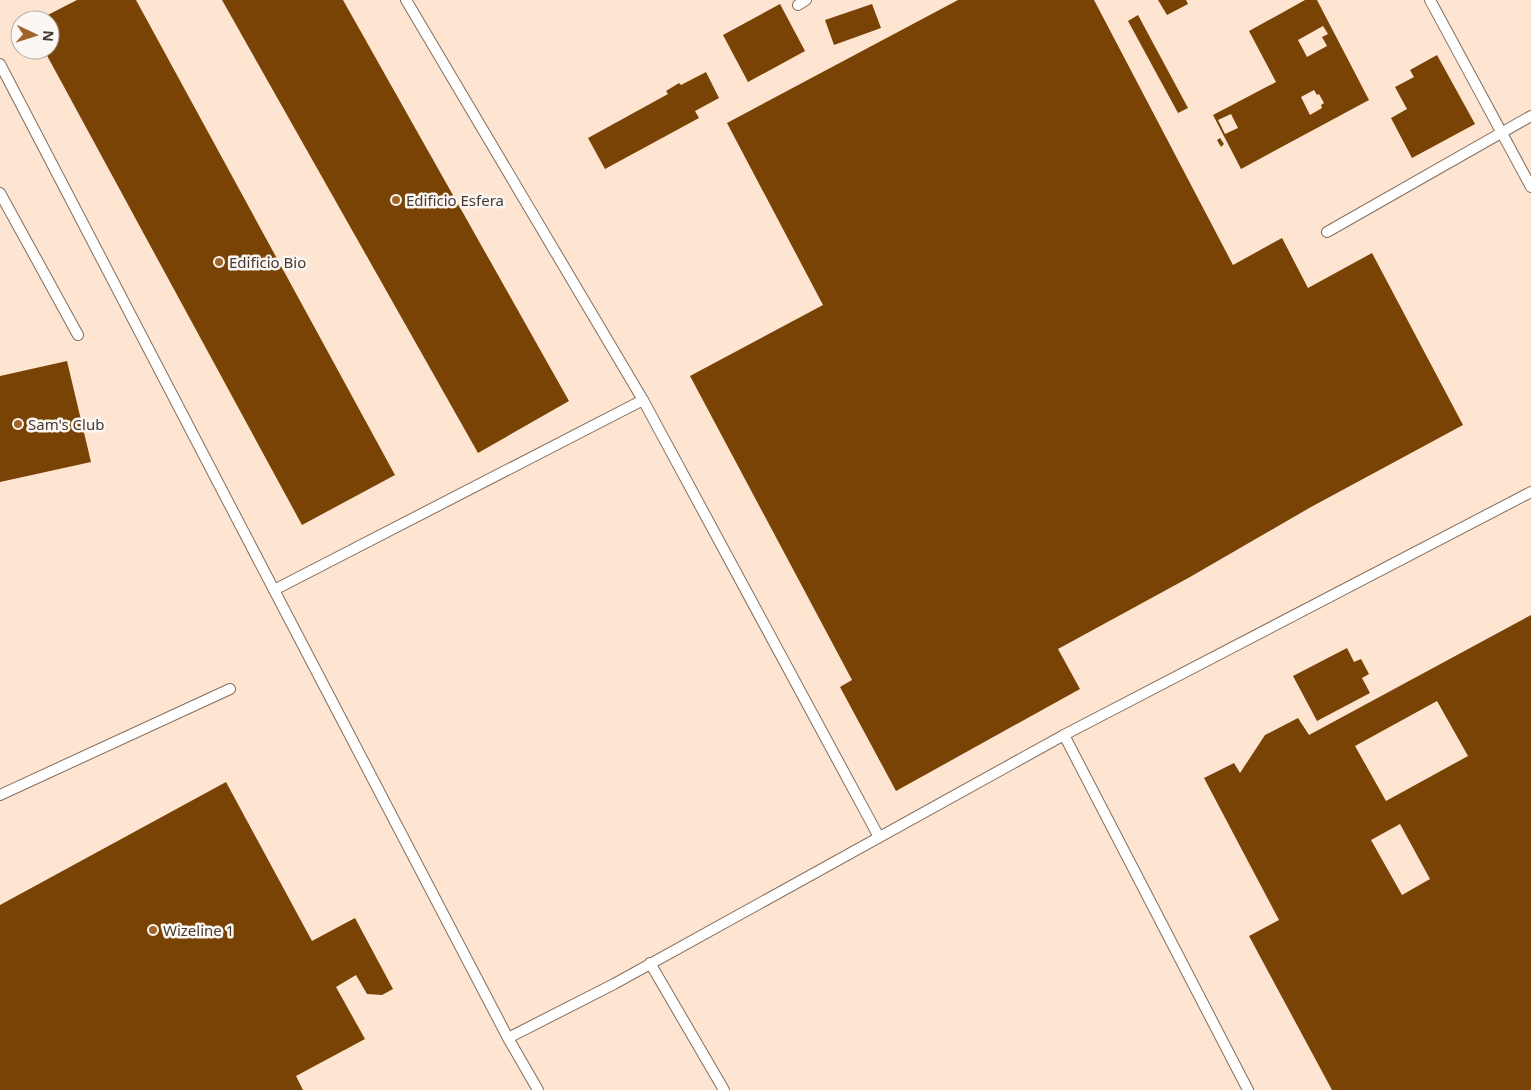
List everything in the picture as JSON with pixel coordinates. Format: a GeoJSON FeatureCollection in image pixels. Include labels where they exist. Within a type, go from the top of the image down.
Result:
{"type":"FeatureCollection","features":[{"type":"Feature","properties":{"kind":"lane"},"geometry":{"type":"LineString","coordinates":[[406,0],[643,400],[879,837]]}},
{"type":"Feature","properties":{"kind":"lane"},"geometry":{"type":"LineString","coordinates":[[1430,0],[1531,187]]}},
{"type":"Feature","properties":{"kind":"lane"},"geometry":{"type":"LineString","coordinates":[[0,64],[508,1038],[538,1090]]}},
{"type":"Feature","properties":{"kind":"lane"},"geometry":{"type":"LineString","coordinates":[[1327,232],[1531,116]]}},
{"type":"Feature","properties":{"kind":"lane"},"geometry":{"type":"LineString","coordinates":[[0,193],[78,335]]}},
{"type":"Feature","properties":{"kind":"lane"},"geometry":{"type":"LineString","coordinates":[[274,590],[643,400]]}},
{"type":"Feature","properties":{"kind":"lane"},"geometry":{"type":"LineString","coordinates":[[508,1038],[650,963],[1064,735],[1531,492]]}},
{"type":"Feature","properties":{"kind":"lane"},"geometry":{"type":"LineString","coordinates":[[0,795],[230,689]]}},
{"type":"Feature","properties":{"kind":"lane"},"geometry":{"type":"LineString","coordinates":[[1064,735],[1248,1090]]}},
{"type":"Feature","properties":{"kind":"lane"},"geometry":{"type":"LineString","coordinates":[[650,963],[724,1090]]}},
{"type":"Feature","properties":{"kind":"building","name":"Edificio Bio"},"geometry":{"type":"Polygon","coordinates":[[[77,0],[136,0],[395,475],[302,525],[49,60],[60,60],[60,10],[58,10],[77,0]]]}},
{"type":"Feature","properties":{"kind":"building","name":"Edificio Esfera"},"geometry":{"type":"Polygon","coordinates":[[[222,0],[343,0],[569,401],[478,453],[222,0]]]}},
{"type":"Feature","properties":{"kind":"building"},"geometry":{"type":"Polygon","coordinates":[[[958,0],[1094,0],[1233,265],[1282,238],[1308,288],[1372,253],[1463,425],[1311,507],[1190,577],[1058,649],[1080,689],[896,791],[840,687],[852,680],[690,376],[823,305],[727,123],[958,0]]]}},
{"type":"Feature","properties":{"kind":"building"},"geometry":{"type":"Polygon","coordinates":[[[1158,0],[1186,0],[1188,4],[1167,15],[1158,0]]]}},
{"type":"Feature","properties":{"kind":"building"},"geometry":{"type":"Polygon","coordinates":[[[1305,0],[1317,0],[1369,100],[1241,169],[1213,115],[1276,82],[1249,31],[1305,0]],[[1323,26],[1298,40],[1307,57],[1327,46],[1322,37],[1328,34],[1323,26]],[[1314,90],[1301,97],[1310,115],[1322,108],[1321,105],[1324,103],[1319,94],[1317,95],[1314,90]],[[1231,114],[1218,120],[1225,134],[1238,128],[1231,114]]]}},
{"type":"Feature","properties":{"kind":"building"},"geometry":{"type":"Polygon","coordinates":[[[780,4],[805,51],[748,82],[723,35],[780,4]]]}},
{"type":"Feature","properties":{"kind":"building"},"geometry":{"type":"Polygon","coordinates":[[[872,4],[881,28],[834,45],[825,20],[872,4]]]}},
{"type":"Feature","properties":{"kind":"building"},"geometry":{"type":"Polygon","coordinates":[[[1138,15],[1188,108],[1178,113],[1128,21],[1138,15]]]}},
{"type":"Feature","properties":{"kind":"building"},"geometry":{"type":"Polygon","coordinates":[[[1437,55],[1475,124],[1412,158],[1391,118],[1407,109],[1395,87],[1414,77],[1410,70],[1437,55]]]}},
{"type":"Feature","properties":{"kind":"building"},"geometry":{"type":"Polygon","coordinates":[[[706,72],[719,98],[695,111],[699,118],[605,169],[588,138],[668,94],[666,91],[679,83],[681,85],[706,72]]]}},
{"type":"Feature","properties":{"kind":"building"},"geometry":{"type":"Polygon","coordinates":[[[1220,138],[1224,144],[1221,147],[1217,140],[1220,138]]]}},
{"type":"Feature","properties":{"kind":"building"},"geometry":{"type":"Polygon","coordinates":[[[67,361],[91,462],[0,482],[0,376],[67,361]]]}},
{"type":"Feature","properties":{"kind":"building"},"geometry":{"type":"Polygon","coordinates":[[[1531,615],[1531,1090],[1332,1090],[1249,936],[1279,920],[1204,778],[1234,763],[1240,773],[1265,735],[1298,718],[1309,735],[1531,615]],[[1437,701],[1355,746],[1386,801],[1468,756],[1437,701]],[[1400,824],[1371,840],[1402,895],[1430,879],[1400,824]]]}},
{"type":"Feature","properties":{"kind":"building"},"geometry":{"type":"Polygon","coordinates":[[[1347,648],[1354,662],[1361,659],[1369,674],[1362,678],[1370,693],[1317,721],[1293,676],[1347,648]]]}},
{"type":"Feature","properties":{"kind":"building","name":"Wizeline 1"},"geometry":{"type":"Polygon","coordinates":[[[226,782],[312,941],[355,918],[393,989],[382,995],[367,994],[356,975],[336,987],[365,1039],[296,1076],[303,1090],[0,1090],[0,905],[226,782]]]}},
{"type":"Feature","properties":{"kind":"place","name":"Edificio Esfera"},"geometry":{"type":"Point","coordinates":[396,200]}},
{"type":"Feature","properties":{"kind":"place","name":"Edificio Bio"},"geometry":{"type":"Point","coordinates":[219,262]}},
{"type":"Feature","properties":{"kind":"place","name":"Sam's Club"},"geometry":{"type":"Point","coordinates":[18,424]}},
{"type":"Feature","properties":{"kind":"place","name":"Wizeline 1"},"geometry":{"type":"Point","coordinates":[153,930]}}]}
